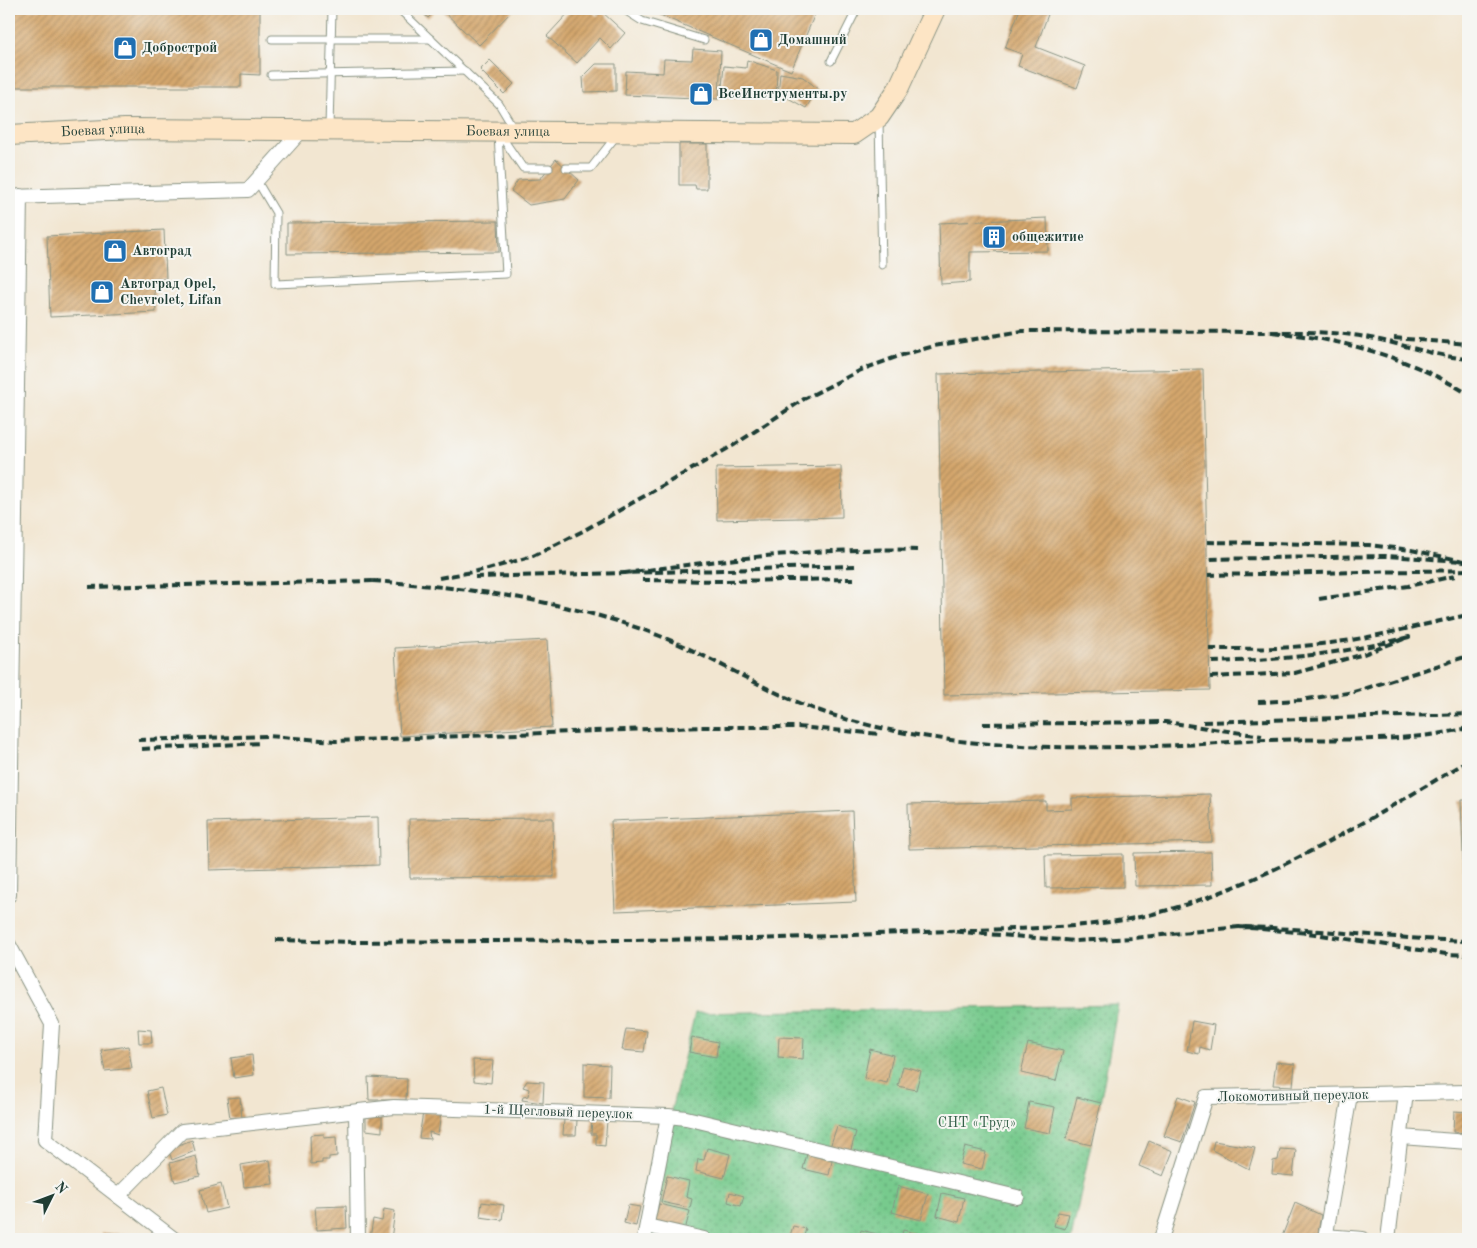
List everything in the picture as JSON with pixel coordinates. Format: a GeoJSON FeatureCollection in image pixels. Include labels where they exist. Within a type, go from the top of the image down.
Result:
{"type":"FeatureCollection","features":[{"type":"Feature","properties":{"kind":"main road","name":"Боевая улица"},"geometry":{"type":"LineString","coordinates":[[9,135],[125,129],[854,134],[879,117],[898,89],[936,9]]}},
{"type":"Feature","properties":{"kind":"street"},"geometry":{"type":"LineString","coordinates":[[9,896],[14,196],[248,190],[302,130]]}},
{"type":"Feature","properties":{"kind":"street"},"geometry":{"type":"LineString","coordinates":[[9,945],[52,1024],[45,1140],[174,1239]]}},
{"type":"Feature","properties":{"kind":"street","name":"Локомотивный переулок"},"geometry":{"type":"LineString","coordinates":[[1161,1239],[1206,1097],[1468,1092]]}},
{"type":"Feature","properties":{"kind":"street"},"geometry":{"type":"LineString","coordinates":[[1388,1239],[1406,1093]]}},
{"type":"Feature","properties":{"kind":"street"},"geometry":{"type":"LineString","coordinates":[[1350,1094],[1325,1237],[1363,1239]]}},
{"type":"Feature","properties":{"kind":"street","name":"1-й Щегловый переулок"},"geometry":{"type":"LineString","coordinates":[[118,1196],[182,1131],[394,1107],[668,1116],[1017,1197]]}},
{"type":"Feature","properties":{"kind":"street"},"geometry":{"type":"LineString","coordinates":[[356,1112],[358,1239]]}},
{"type":"Feature","properties":{"kind":"street"},"geometry":{"type":"LineString","coordinates":[[668,1116],[646,1232],[704,1239]]}},
{"type":"Feature","properties":{"kind":"street"},"geometry":{"type":"LineString","coordinates":[[1400,1137],[1468,1142]]}},
{"type":"Feature","properties":{"kind":"lane"},"geometry":{"type":"LineString","coordinates":[[329,131],[332,9]]}},
{"type":"Feature","properties":{"kind":"lane"},"geometry":{"type":"LineString","coordinates":[[398,9],[499,104],[507,131],[523,168],[548,168]]}},
{"type":"Feature","properties":{"kind":"lane"},"geometry":{"type":"LineString","coordinates":[[623,9],[642,20],[704,40]]}},
{"type":"Feature","properties":{"kind":"lane"},"geometry":{"type":"LineString","coordinates":[[831,61],[857,9]]}},
{"type":"Feature","properties":{"kind":"lane"},"geometry":{"type":"LineString","coordinates":[[272,39],[431,39]]}},
{"type":"Feature","properties":{"kind":"lane"},"geometry":{"type":"LineString","coordinates":[[271,75],[465,71]]}},
{"type":"Feature","properties":{"kind":"lane"},"geometry":{"type":"LineString","coordinates":[[879,117],[882,265]]}},
{"type":"Feature","properties":{"kind":"lane"},"geometry":{"type":"LineString","coordinates":[[257,181],[276,213],[276,284],[506,274],[507,131]]}},
{"type":"Feature","properties":{"kind":"lane"},"geometry":{"type":"LineString","coordinates":[[566,168],[591,168],[619,133]]}},
{"type":"Feature","properties":{"kind":"green space","name":"СНТ «Труд»"},"geometry":{"type":"Polygon","coordinates":[[[1118,1005],[1103,1088],[1071,1239],[648,1239],[671,1111],[695,1013],[1118,1005]]]}},
{"type":"Feature","properties":{"kind":"building","name":"Добрострой"},"geometry":{"type":"Polygon","coordinates":[[[9,9],[260,9],[260,75],[241,74],[241,87],[9,87],[9,9]]]}},
{"type":"Feature","properties":{"kind":"building"},"geometry":{"type":"Polygon","coordinates":[[[418,9],[437,9],[428,18],[418,9]]]}},
{"type":"Feature","properties":{"kind":"building"},"geometry":{"type":"Polygon","coordinates":[[[441,9],[514,9],[479,45],[441,9]]]}},
{"type":"Feature","properties":{"kind":"building"},"geometry":{"type":"Polygon","coordinates":[[[572,9],[589,9],[597,16],[601,11],[625,33],[611,49],[600,38],[577,63],[547,36],[572,9]]]}},
{"type":"Feature","properties":{"kind":"building","name":"Домашний"},"geometry":{"type":"Polygon","coordinates":[[[646,9],[817,9],[791,71],[646,9]]]}},
{"type":"Feature","properties":{"kind":"building"},"geometry":{"type":"Polygon","coordinates":[[[1020,9],[1050,9],[1036,47],[1085,66],[1077,88],[1018,66],[1022,54],[1005,48],[1020,9]]]}},
{"type":"Feature","properties":{"kind":"building"},"geometry":{"type":"Polygon","coordinates":[[[693,49],[721,51],[719,99],[625,95],[626,71],[663,73],[664,59],[692,60],[693,49]]]}},
{"type":"Feature","properties":{"kind":"building"},"geometry":{"type":"Polygon","coordinates":[[[490,60],[514,84],[504,94],[480,70],[490,60]]]}},
{"type":"Feature","properties":{"kind":"building"},"geometry":{"type":"Polygon","coordinates":[[[747,60],[777,70],[776,98],[721,97],[724,66],[746,68],[747,60]]]}},
{"type":"Feature","properties":{"kind":"building"},"geometry":{"type":"Polygon","coordinates":[[[596,64],[616,64],[616,91],[584,92],[583,77],[596,64]]]}},
{"type":"Feature","properties":{"kind":"building"},"geometry":{"type":"Polygon","coordinates":[[[780,73],[803,77],[818,89],[806,108],[788,98],[778,96],[780,73]]]}},
{"type":"Feature","properties":{"kind":"building"},"geometry":{"type":"Polygon","coordinates":[[[679,144],[707,144],[707,189],[696,189],[695,185],[679,185],[679,144]]]}},
{"type":"Feature","properties":{"kind":"building"},"geometry":{"type":"Polygon","coordinates":[[[556,159],[579,180],[565,199],[529,205],[511,191],[518,180],[540,179],[556,159]]]}},
{"type":"Feature","properties":{"kind":"building","name":"общежитие"},"geometry":{"type":"Polygon","coordinates":[[[1047,218],[1048,251],[970,252],[970,282],[941,284],[939,223],[1047,218]]]}},
{"type":"Feature","properties":{"kind":"building"},"geometry":{"type":"Polygon","coordinates":[[[498,221],[499,252],[287,254],[287,223],[498,221]]]}},
{"type":"Feature","properties":{"kind":"building","name":"Автоград Opel, Chevrolet, Lifan"},"geometry":{"type":"Polygon","coordinates":[[[164,230],[166,279],[154,279],[156,312],[50,317],[47,236],[164,230]]]}},
{"type":"Feature","properties":{"kind":"building"},"geometry":{"type":"Polygon","coordinates":[[[1203,369],[1210,690],[944,695],[938,374],[1203,369]]]}},
{"type":"Feature","properties":{"kind":"building"},"geometry":{"type":"Polygon","coordinates":[[[841,466],[842,517],[717,520],[716,468],[841,466]]]}},
{"type":"Feature","properties":{"kind":"building"},"geometry":{"type":"Polygon","coordinates":[[[547,640],[552,727],[400,736],[395,648],[547,640]]]}},
{"type":"Feature","properties":{"kind":"building"},"geometry":{"type":"Polygon","coordinates":[[[1210,794],[1212,842],[909,849],[908,804],[1046,801],[1046,810],[1072,809],[1072,798],[1210,794]]]}},
{"type":"Feature","properties":{"kind":"building"},"geometry":{"type":"Polygon","coordinates":[[[1461,800],[1468,800],[1468,883],[1464,883],[1461,800]]]}},
{"type":"Feature","properties":{"kind":"building"},"geometry":{"type":"Polygon","coordinates":[[[852,811],[856,902],[615,911],[611,821],[852,811]]]}},
{"type":"Feature","properties":{"kind":"building"},"geometry":{"type":"Polygon","coordinates":[[[378,817],[379,865],[209,870],[208,822],[378,817]]]}},
{"type":"Feature","properties":{"kind":"building"},"geometry":{"type":"Polygon","coordinates":[[[553,818],[554,877],[410,878],[409,819],[553,818]]]}},
{"type":"Feature","properties":{"kind":"building"},"geometry":{"type":"Polygon","coordinates":[[[1211,852],[1212,885],[1135,886],[1134,853],[1211,852]]]}},
{"type":"Feature","properties":{"kind":"building"},"geometry":{"type":"Polygon","coordinates":[[[1123,854],[1123,887],[1046,888],[1045,855],[1123,854]]]}},
{"type":"Feature","properties":{"kind":"building"},"geometry":{"type":"Polygon","coordinates":[[[1192,1021],[1214,1025],[1210,1050],[1200,1047],[1199,1054],[1187,1051],[1192,1021]]]}},
{"type":"Feature","properties":{"kind":"building"},"geometry":{"type":"Polygon","coordinates":[[[138,1029],[151,1030],[152,1043],[139,1043],[138,1029]]]}},
{"type":"Feature","properties":{"kind":"building"},"geometry":{"type":"Polygon","coordinates":[[[626,1029],[647,1031],[644,1052],[622,1050],[626,1029]]]}},
{"type":"Feature","properties":{"kind":"building"},"geometry":{"type":"Polygon","coordinates":[[[692,1037],[718,1042],[716,1057],[689,1052],[692,1037]]]}},
{"type":"Feature","properties":{"kind":"building"},"geometry":{"type":"Polygon","coordinates":[[[779,1037],[804,1038],[803,1059],[778,1057],[779,1037]]]}},
{"type":"Feature","properties":{"kind":"building"},"geometry":{"type":"Polygon","coordinates":[[[1028,1043],[1063,1051],[1056,1081],[1021,1073],[1028,1043]]]}},
{"type":"Feature","properties":{"kind":"building"},"geometry":{"type":"Polygon","coordinates":[[[128,1046],[132,1068],[105,1071],[101,1050],[128,1046]]]}},
{"type":"Feature","properties":{"kind":"building"},"geometry":{"type":"Polygon","coordinates":[[[870,1049],[893,1055],[887,1083],[864,1078],[870,1049]]]}},
{"type":"Feature","properties":{"kind":"building"},"geometry":{"type":"Polygon","coordinates":[[[252,1055],[254,1075],[234,1078],[231,1058],[252,1055]]]}},
{"type":"Feature","properties":{"kind":"building"},"geometry":{"type":"Polygon","coordinates":[[[473,1060],[493,1061],[491,1083],[474,1081],[473,1060]]]}},
{"type":"Feature","properties":{"kind":"building"},"geometry":{"type":"Polygon","coordinates":[[[1276,1062],[1295,1064],[1293,1086],[1273,1085],[1276,1062]]]}},
{"type":"Feature","properties":{"kind":"building"},"geometry":{"type":"Polygon","coordinates":[[[584,1063],[610,1065],[609,1098],[584,1097],[584,1063]]]}},
{"type":"Feature","properties":{"kind":"building"},"geometry":{"type":"Polygon","coordinates":[[[903,1066],[921,1071],[916,1090],[898,1086],[903,1066]]]}},
{"type":"Feature","properties":{"kind":"building"},"geometry":{"type":"Polygon","coordinates":[[[368,1077],[407,1079],[406,1100],[369,1100],[368,1077]]]}},
{"type":"Feature","properties":{"kind":"building"},"geometry":{"type":"Polygon","coordinates":[[[527,1081],[544,1082],[543,1103],[522,1100],[523,1097],[528,1096],[529,1089],[523,1087],[527,1081]]]}},
{"type":"Feature","properties":{"kind":"building"},"geometry":{"type":"Polygon","coordinates":[[[161,1088],[167,1115],[153,1118],[147,1091],[161,1088]]]}},
{"type":"Feature","properties":{"kind":"building"},"geometry":{"type":"Polygon","coordinates":[[[1178,1096],[1195,1102],[1182,1142],[1164,1136],[1178,1096]]]}},
{"type":"Feature","properties":{"kind":"building"},"geometry":{"type":"Polygon","coordinates":[[[240,1097],[242,1118],[230,1118],[227,1098],[240,1097]]]}},
{"type":"Feature","properties":{"kind":"building"},"geometry":{"type":"Polygon","coordinates":[[[1077,1097],[1101,1103],[1091,1145],[1066,1139],[1077,1097]]]}},
{"type":"Feature","properties":{"kind":"building"},"geometry":{"type":"Polygon","coordinates":[[[1029,1102],[1055,1107],[1050,1133],[1024,1128],[1029,1102]]]}},
{"type":"Feature","properties":{"kind":"building"},"geometry":{"type":"Polygon","coordinates":[[[1454,1111],[1468,1112],[1468,1133],[1453,1132],[1454,1111]]]}},
{"type":"Feature","properties":{"kind":"building"},"geometry":{"type":"Polygon","coordinates":[[[423,1112],[441,1113],[438,1135],[429,1132],[430,1139],[419,1138],[423,1112]]]}},
{"type":"Feature","properties":{"kind":"building"},"geometry":{"type":"Polygon","coordinates":[[[366,1115],[382,1116],[382,1132],[366,1130],[366,1115]]]}},
{"type":"Feature","properties":{"kind":"building"},"geometry":{"type":"Polygon","coordinates":[[[564,1119],[577,1120],[576,1135],[563,1135],[564,1119]]]}},
{"type":"Feature","properties":{"kind":"building"},"geometry":{"type":"Polygon","coordinates":[[[592,1119],[607,1120],[605,1146],[596,1145],[596,1134],[591,1134],[592,1119]]]}},
{"type":"Feature","properties":{"kind":"building"},"geometry":{"type":"Polygon","coordinates":[[[837,1126],[856,1132],[850,1153],[830,1147],[837,1126]]]}},
{"type":"Feature","properties":{"kind":"building"},"geometry":{"type":"Polygon","coordinates":[[[324,1134],[324,1138],[336,1137],[337,1156],[329,1157],[329,1160],[322,1160],[322,1163],[311,1164],[310,1135],[324,1134]]]}},
{"type":"Feature","properties":{"kind":"building"},"geometry":{"type":"Polygon","coordinates":[[[192,1140],[195,1151],[172,1160],[168,1149],[192,1140]]]}},
{"type":"Feature","properties":{"kind":"building"},"geometry":{"type":"Polygon","coordinates":[[[1149,1141],[1173,1151],[1163,1176],[1139,1166],[1149,1141]]]}},
{"type":"Feature","properties":{"kind":"building"},"geometry":{"type":"Polygon","coordinates":[[[1214,1141],[1255,1148],[1249,1169],[1212,1150],[1214,1141]]]}},
{"type":"Feature","properties":{"kind":"building"},"geometry":{"type":"Polygon","coordinates":[[[965,1147],[986,1152],[982,1169],[960,1164],[965,1147]]]}},
{"type":"Feature","properties":{"kind":"building"},"geometry":{"type":"Polygon","coordinates":[[[707,1148],[730,1154],[724,1178],[696,1171],[698,1159],[704,1160],[707,1148]]]}},
{"type":"Feature","properties":{"kind":"building"},"geometry":{"type":"Polygon","coordinates":[[[1280,1149],[1296,1150],[1293,1176],[1272,1174],[1273,1161],[1278,1160],[1280,1149]]]}},
{"type":"Feature","properties":{"kind":"building"},"geometry":{"type":"Polygon","coordinates":[[[807,1154],[832,1161],[829,1175],[803,1169],[807,1154]]]}},
{"type":"Feature","properties":{"kind":"building"},"geometry":{"type":"Polygon","coordinates":[[[196,1156],[200,1176],[175,1182],[170,1163],[196,1156]]]}},
{"type":"Feature","properties":{"kind":"building"},"geometry":{"type":"Polygon","coordinates":[[[270,1160],[273,1184],[244,1187],[241,1165],[270,1160]]]}},
{"type":"Feature","properties":{"kind":"building"},"geometry":{"type":"Polygon","coordinates":[[[667,1176],[689,1181],[686,1197],[692,1199],[690,1208],[661,1202],[667,1176]]]}},
{"type":"Feature","properties":{"kind":"building"},"geometry":{"type":"Polygon","coordinates":[[[221,1184],[227,1208],[206,1213],[200,1190],[221,1184]]]}},
{"type":"Feature","properties":{"kind":"building"},"geometry":{"type":"Polygon","coordinates":[[[898,1186],[928,1194],[921,1220],[892,1212],[898,1186]]]}},
{"type":"Feature","properties":{"kind":"building"},"geometry":{"type":"Polygon","coordinates":[[[730,1192],[744,1196],[741,1206],[728,1202],[730,1192]]]}},
{"type":"Feature","properties":{"kind":"building"},"geometry":{"type":"Polygon","coordinates":[[[942,1193],[964,1198],[959,1222],[937,1216],[942,1193]]]}},
{"type":"Feature","properties":{"kind":"building"},"geometry":{"type":"Polygon","coordinates":[[[482,1202],[504,1205],[502,1220],[480,1217],[482,1202]]]}},
{"type":"Feature","properties":{"kind":"building"},"geometry":{"type":"Polygon","coordinates":[[[1295,1203],[1321,1215],[1317,1239],[1281,1239],[1295,1203]]]}},
{"type":"Feature","properties":{"kind":"building"},"geometry":{"type":"Polygon","coordinates":[[[659,1204],[690,1211],[685,1230],[654,1223],[659,1204]]]}},
{"type":"Feature","properties":{"kind":"building"},"geometry":{"type":"Polygon","coordinates":[[[628,1205],[640,1207],[636,1226],[624,1223],[628,1205]]]}},
{"type":"Feature","properties":{"kind":"building"},"geometry":{"type":"Polygon","coordinates":[[[346,1206],[347,1228],[317,1230],[315,1207],[346,1206]]]}},
{"type":"Feature","properties":{"kind":"building"},"geometry":{"type":"Polygon","coordinates":[[[384,1209],[395,1211],[391,1239],[370,1239],[373,1219],[382,1221],[384,1209]]]}},
{"type":"Feature","properties":{"kind":"building"},"geometry":{"type":"Polygon","coordinates":[[[1058,1212],[1069,1214],[1065,1229],[1054,1226],[1058,1212]]]}},
{"type":"Feature","properties":{"kind":"building"},"geometry":{"type":"Polygon","coordinates":[[[793,1226],[806,1229],[803,1239],[789,1239],[793,1226]]]}},
{"type":"Feature","properties":{"kind":"building"},"geometry":{"type":"Polygon","coordinates":[[[861,1230],[877,1234],[876,1239],[859,1239],[861,1230]]]}},
{"type":"Feature","properties":{"kind":"building"},"geometry":{"type":"Polygon","coordinates":[[[903,1230],[927,1236],[926,1239],[901,1239],[903,1230]]]}},
{"type":"Feature","properties":{"kind":"building"},"geometry":{"type":"Polygon","coordinates":[[[102,1233],[130,1234],[130,1239],[103,1239],[102,1233]]]}},
{"type":"Feature","properties":{"kind":"railway"},"geometry":{"type":"LineString","coordinates":[[439,578],[488,569],[533,556],[583,531],[734,445],[804,399],[861,370],[899,356],[934,346],[1022,331],[1270,332]]}},
{"type":"Feature","properties":{"kind":"railway"},"geometry":{"type":"LineString","coordinates":[[1468,359],[1345,334],[1270,332],[1321,339],[1373,351],[1422,370],[1468,394]]}},
{"type":"Feature","properties":{"kind":"railway"},"geometry":{"type":"LineString","coordinates":[[1394,338],[1468,344]]}},
{"type":"Feature","properties":{"kind":"railway"},"geometry":{"type":"LineString","coordinates":[[1207,542],[1369,545],[1411,550],[1464,561],[1385,556],[1207,559]]}},
{"type":"Feature","properties":{"kind":"railway"},"geometry":{"type":"LineString","coordinates":[[855,566],[625,573],[734,559],[843,550],[917,550]]}},
{"type":"Feature","properties":{"kind":"railway"},"geometry":{"type":"LineString","coordinates":[[1208,575],[1468,570]]}},
{"type":"Feature","properties":{"kind":"railway"},"geometry":{"type":"LineString","coordinates":[[475,577],[625,573]]}},
{"type":"Feature","properties":{"kind":"railway"},"geometry":{"type":"LineString","coordinates":[[1319,599],[1408,586],[1455,576]]}},
{"type":"Feature","properties":{"kind":"railway"},"geometry":{"type":"LineString","coordinates":[[642,580],[854,579]]}},
{"type":"Feature","properties":{"kind":"railway"},"geometry":{"type":"LineString","coordinates":[[373,581],[483,592],[589,613],[660,636],[786,697],[829,714],[915,735],[959,741],[1047,747],[1136,747],[1266,740],[1393,738],[1443,733],[1468,728]]}},
{"type":"Feature","properties":{"kind":"railway"},"geometry":{"type":"LineString","coordinates":[[89,587],[378,581]]}},
{"type":"Feature","properties":{"kind":"railway"},"geometry":{"type":"LineString","coordinates":[[1209,649],[1279,648],[1340,642],[1468,615]]}},
{"type":"Feature","properties":{"kind":"railway"},"geometry":{"type":"LineString","coordinates":[[1210,677],[1295,673],[1364,654],[1409,637],[1336,652],[1262,660],[1212,662]]}},
{"type":"Feature","properties":{"kind":"railway"},"geometry":{"type":"LineString","coordinates":[[1258,702],[1301,700],[1354,692],[1468,656]]}},
{"type":"Feature","properties":{"kind":"railway"},"geometry":{"type":"LineString","coordinates":[[1203,722],[1468,714]]}},
{"type":"Feature","properties":{"kind":"railway"},"geometry":{"type":"LineString","coordinates":[[983,724],[1166,722],[1262,736]]}},
{"type":"Feature","properties":{"kind":"railway"},"geometry":{"type":"LineString","coordinates":[[138,740],[268,736],[335,741],[701,727],[798,727],[881,734]]}},
{"type":"Feature","properties":{"kind":"railway"},"geometry":{"type":"LineString","coordinates":[[142,749],[261,743]]}},
{"type":"Feature","properties":{"kind":"railway"},"geometry":{"type":"LineString","coordinates":[[1239,927],[1134,938],[1075,941],[949,931],[1077,926],[1103,923],[1153,914],[1195,902],[1236,886],[1315,849],[1468,761]]}},
{"type":"Feature","properties":{"kind":"railway"},"geometry":{"type":"LineString","coordinates":[[1468,941],[1297,929],[1239,927],[1308,933],[1446,954],[1468,955]]}},
{"type":"Feature","properties":{"kind":"railway"},"geometry":{"type":"LineString","coordinates":[[276,940],[353,942],[756,939],[949,931]]}},
{"type":"Feature","properties":{"kind":"place","name":"Домашний"},"geometry":{"type":"Point","coordinates":[761,40]}},
{"type":"Feature","properties":{"kind":"place","name":"Добрострой"},"geometry":{"type":"Point","coordinates":[125,48]}},
{"type":"Feature","properties":{"kind":"place","name":"ВсеИнструменты.ру"},"geometry":{"type":"Point","coordinates":[701,94]}},
{"type":"Feature","properties":{"kind":"place","name":"общежитие"},"geometry":{"type":"Point","coordinates":[994,237]}},
{"type":"Feature","properties":{"kind":"place","name":"Автоград"},"geometry":{"type":"Point","coordinates":[115,251]}},
{"type":"Feature","properties":{"kind":"place","name":"Автоград Opel, Chevrolet, Lifan"},"geometry":{"type":"Point","coordinates":[102,292]}}]}
